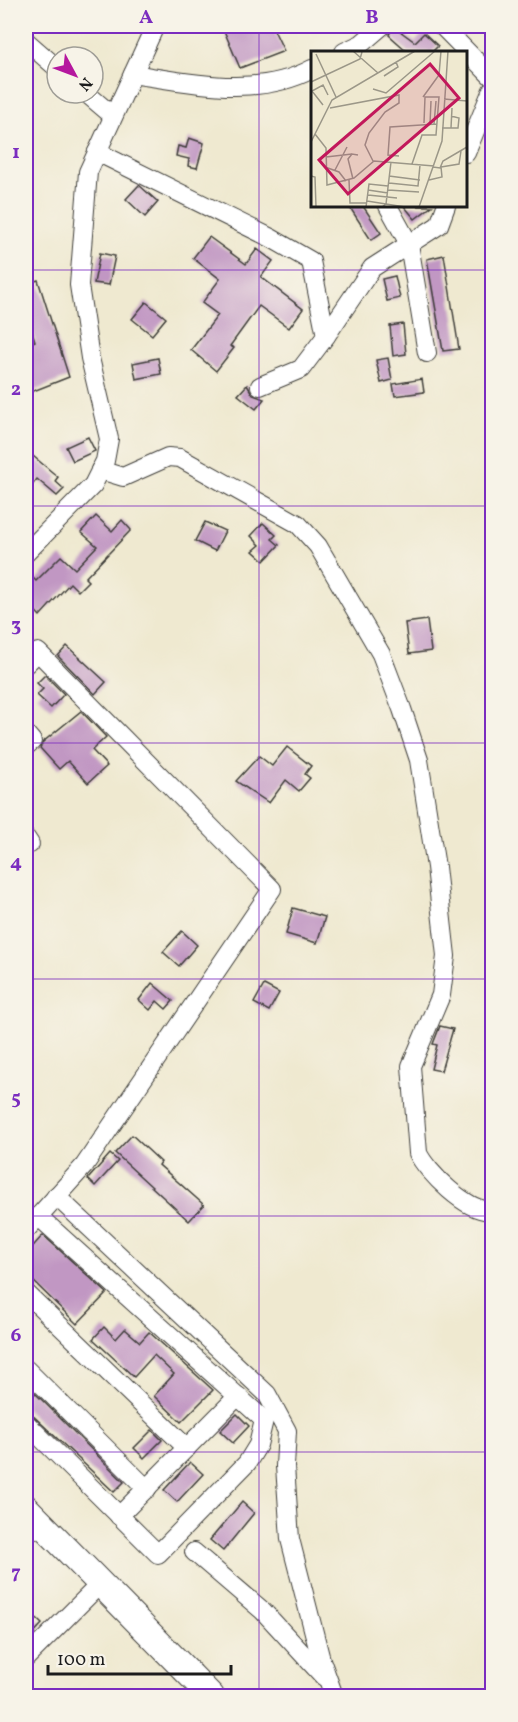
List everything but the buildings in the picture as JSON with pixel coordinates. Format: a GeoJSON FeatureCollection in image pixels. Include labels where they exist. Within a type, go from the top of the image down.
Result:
{"type":"FeatureCollection","features":[{"type":"Feature","properties":{"kind":"highway"},"geometry":{"type":"LineString","coordinates":[[30,1522],[101,1583],[211,1696]]}},
{"type":"Feature","properties":{"kind":"street"},"geometry":{"type":"LineString","coordinates":[[26,553],[93,485],[105,461],[109,439],[90,358],[79,285],[88,172],[155,26]]}},
{"type":"Feature","properties":{"kind":"street"},"geometry":{"type":"LineString","coordinates":[[346,51],[361,44],[382,26]]}},
{"type":"Feature","properties":{"kind":"street"},"geometry":{"type":"LineString","coordinates":[[442,26],[467,51]]}},
{"type":"Feature","properties":{"kind":"street"},"geometry":{"type":"LineString","coordinates":[[26,40],[45,57]]}},
{"type":"Feature","properties":{"kind":"street"},"geometry":{"type":"LineString","coordinates":[[467,52],[492,77]]}},
{"type":"Feature","properties":{"kind":"street"},"geometry":{"type":"LineString","coordinates":[[133,74],[198,84],[268,85],[311,69]]}},
{"type":"Feature","properties":{"kind":"street"},"geometry":{"type":"LineString","coordinates":[[467,148],[492,90]]}},
{"type":"Feature","properties":{"kind":"street"},"geometry":{"type":"LineString","coordinates":[[101,105],[113,116]]}},
{"type":"Feature","properties":{"kind":"street"},"geometry":{"type":"LineString","coordinates":[[97,152],[271,238],[310,261],[326,336]]}},
{"type":"Feature","properties":{"kind":"street"},"geometry":{"type":"LineString","coordinates":[[389,207],[409,244],[427,353]]}},
{"type":"Feature","properties":{"kind":"street"},"geometry":{"type":"LineString","coordinates":[[260,386],[301,369],[372,268],[439,225],[446,207]]}},
{"type":"Feature","properties":{"kind":"street"},"geometry":{"type":"LineString","coordinates":[[100,470],[123,477],[168,457],[180,458],[298,524],[318,546],[381,654],[419,760],[436,867],[446,956],[441,995],[411,1066],[418,1153],[424,1166],[441,1183],[473,1206],[482,1211],[490,1210],[492,1206]]}},
{"type":"Feature","properties":{"kind":"street"},"geometry":{"type":"LineString","coordinates":[[26,664],[38,652],[272,889],[84,1166],[30,1223],[264,1420],[258,1445],[247,1463],[158,1554],[26,1424]]}},
{"type":"Feature","properties":{"kind":"street"},"geometry":{"type":"LineString","coordinates":[[26,734],[32,741],[26,746]]}},
{"type":"Feature","properties":{"kind":"street"},"geometry":{"type":"LineString","coordinates":[[56,1196],[267,1394],[287,1431],[285,1466],[290,1539],[332,1690]]}},
{"type":"Feature","properties":{"kind":"street"},"geometry":{"type":"LineString","coordinates":[[26,1293],[187,1448]]}},
{"type":"Feature","properties":{"kind":"street"},"geometry":{"type":"LineString","coordinates":[[26,1369],[147,1489]]}},
{"type":"Feature","properties":{"kind":"street"},"geometry":{"type":"LineString","coordinates":[[120,1516],[238,1396]]}},
{"type":"Feature","properties":{"kind":"street"},"geometry":{"type":"LineString","coordinates":[[194,1552],[263,1611],[332,1690]]}},
{"type":"Feature","properties":{"kind":"street"},"geometry":{"type":"LineString","coordinates":[[26,1658],[101,1583]]}}]}
